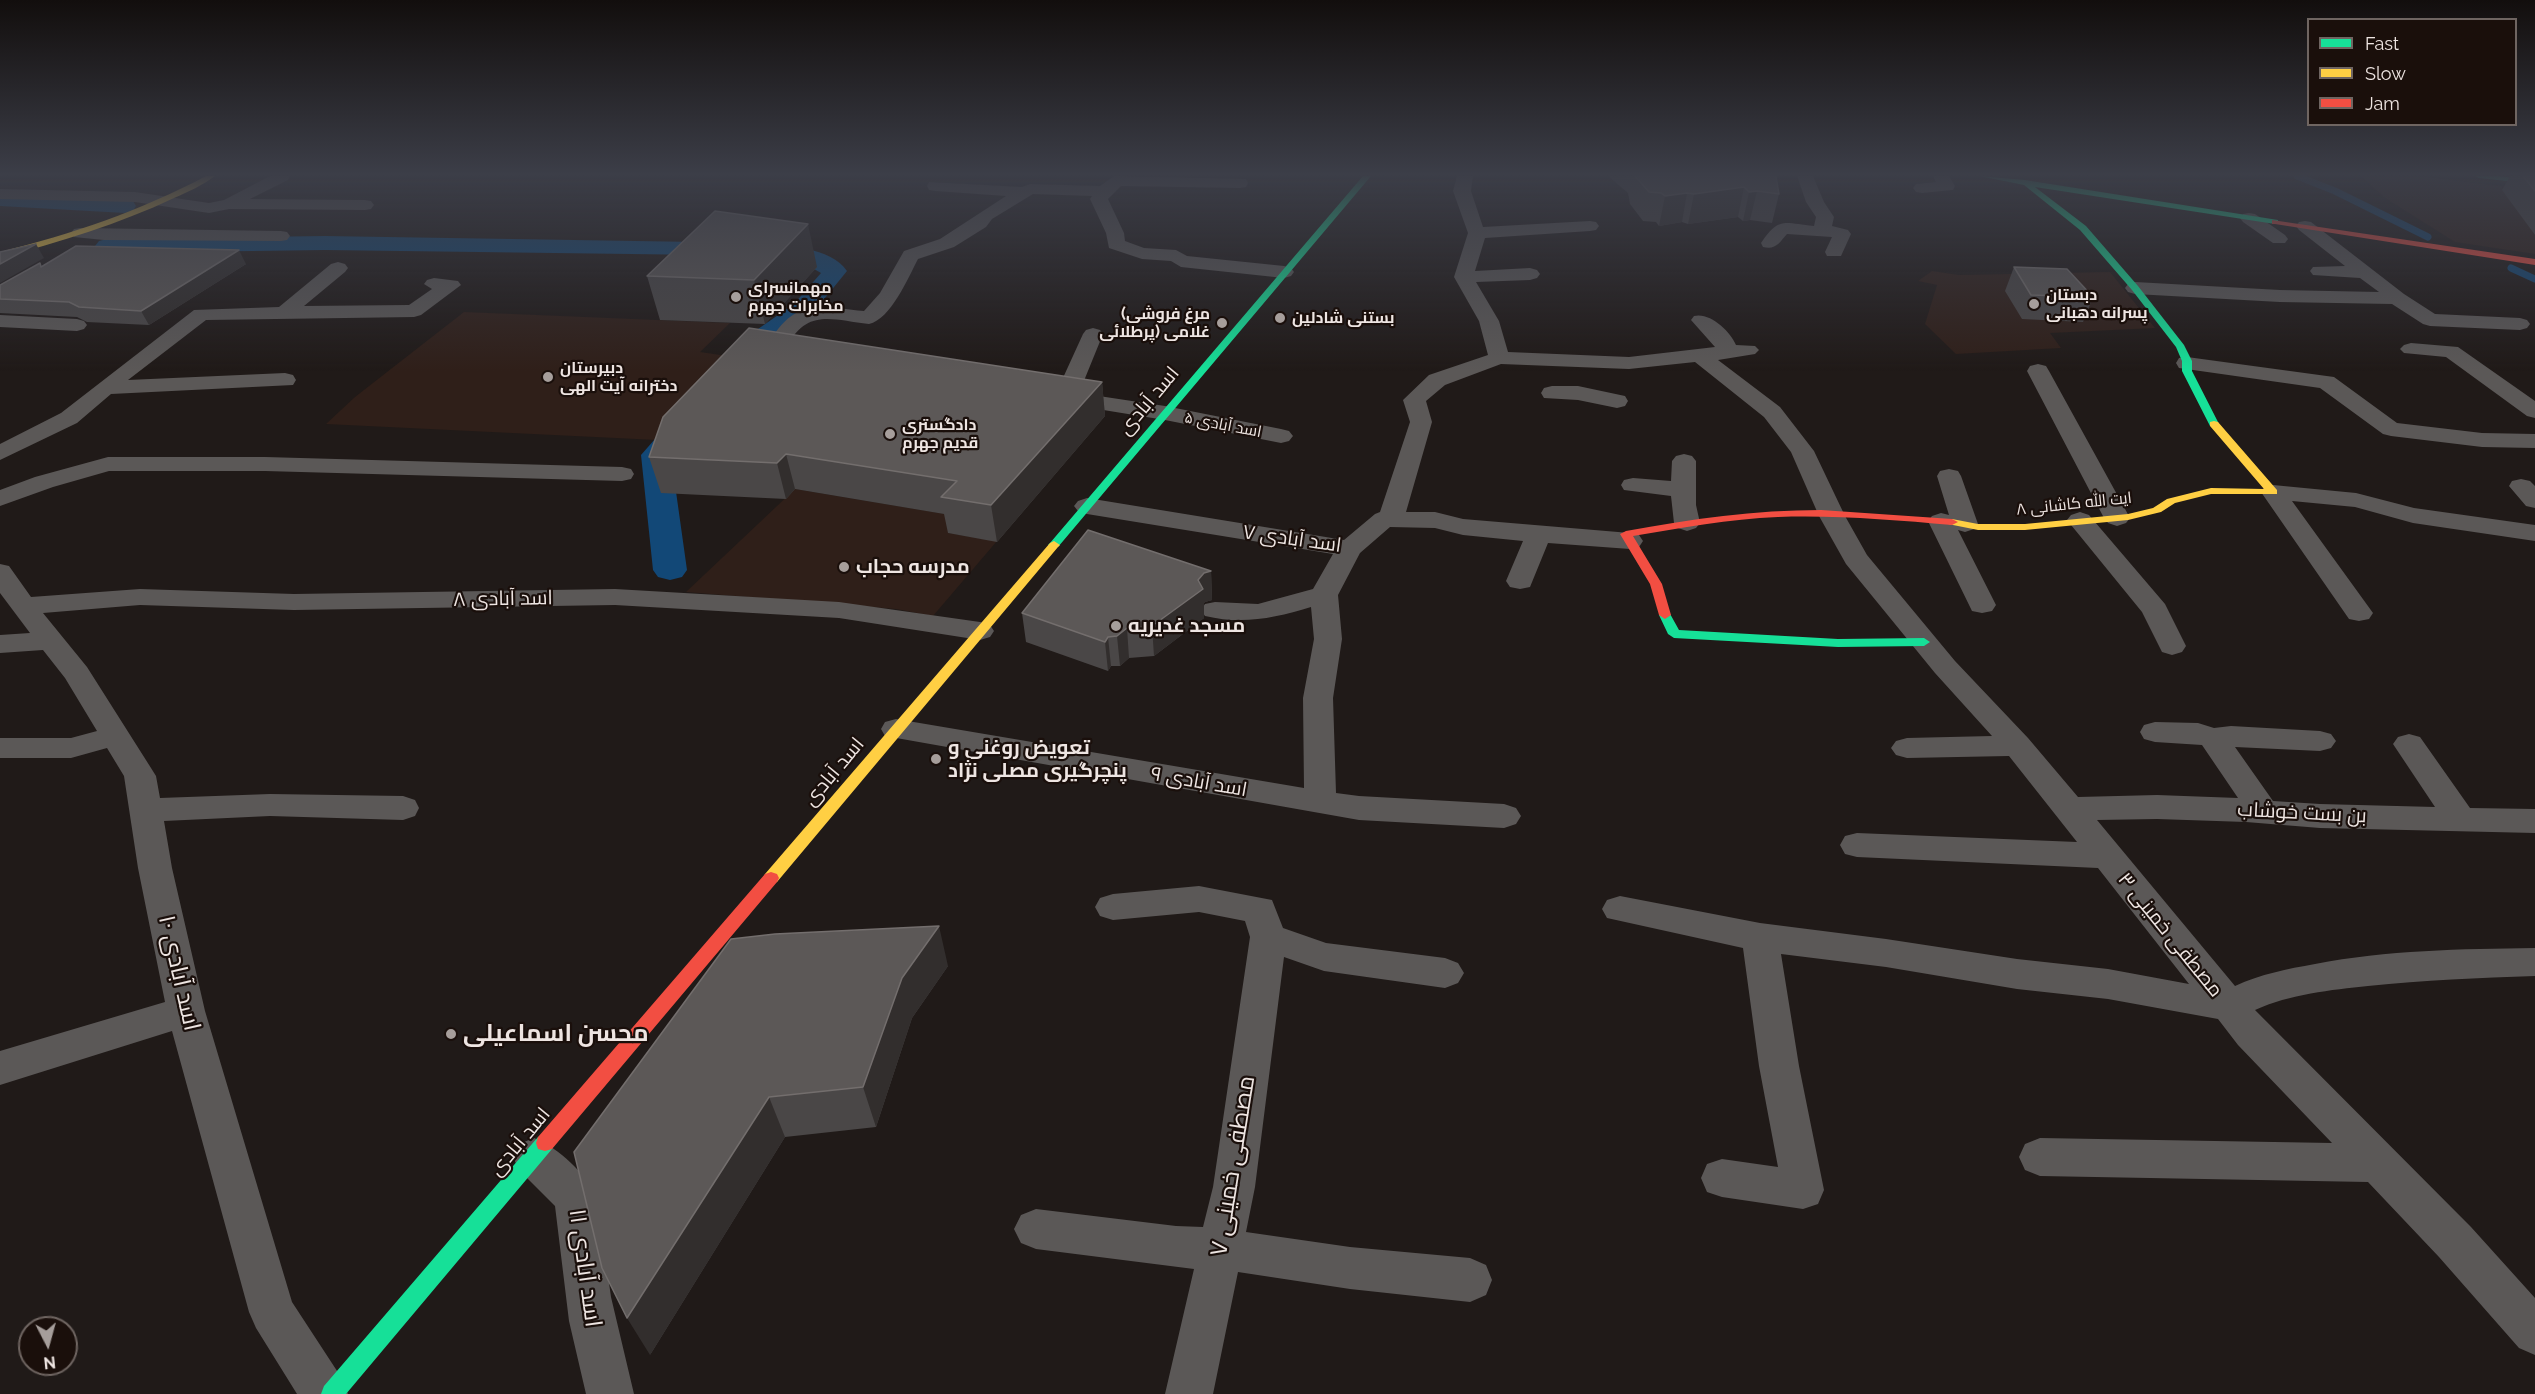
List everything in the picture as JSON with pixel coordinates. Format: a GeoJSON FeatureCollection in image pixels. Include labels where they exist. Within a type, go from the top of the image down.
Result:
{"type":"FeatureCollection","features":[{"type":"Feature","properties":{"kind":"main road"},"geometry":{"type":"LineString","coordinates":[[0,255],[74,241]]}},
{"type":"Feature","properties":{"kind":"main road","name":"اسد آبادی"},"geometry":{"type":"LineString","coordinates":[[332,1394],[1311,241]]}},
{"type":"Feature","properties":{"kind":"main road"},"geometry":{"type":"LineString","coordinates":[[2094,241],[2135,288],[2181,348],[2187,363],[2187,371],[2213,423],[2273,492]]}},
{"type":"Feature","properties":{"kind":"main road"},"geometry":{"type":"LineString","coordinates":[[2401,241],[2535,262]]}},
{"type":"Feature","properties":{"kind":"main road","name":"ایت الله کاشانی ۸"},"geometry":{"type":"LineString","coordinates":[[1630,541],[1626,534],[1687,523],[1776,514],[1866,515],[2025,527],[2117,518],[2157,510],[2171,501],[2211,491],[2273,492]]}},
{"type":"Feature","properties":{"kind":"main road"},"geometry":{"type":"LineString","coordinates":[[1630,541],[1656,584],[1669,627],[1674,634],[1838,643],[1924,642]]}},
{"type":"Feature","properties":{"kind":"street"},"geometry":{"type":"LineString","coordinates":[[70,243],[79,241]]}},
{"type":"Feature","properties":{"kind":"street"},"geometry":{"type":"LineString","coordinates":[[821,358],[774,351],[783,335],[803,315],[824,313],[869,318],[894,291],[911,255],[934,249],[950,241]]}},
{"type":"Feature","properties":{"kind":"street"},"geometry":{"type":"LineString","coordinates":[[1116,241],[1116,244],[1142,253],[1176,256],[1181,261],[1284,272]]}},
{"type":"Feature","properties":{"kind":"street"},"geometry":{"type":"LineString","coordinates":[[1475,241],[1464,277],[1479,308],[1489,321],[1499,358]]}},
{"type":"Feature","properties":{"kind":"street"},"geometry":{"type":"LineString","coordinates":[[1834,252],[1839,241]]}},
{"type":"Feature","properties":{"kind":"street"},"geometry":{"type":"LineString","coordinates":[[2325,241],[2397,298],[2430,320],[2520,324]]}},
{"type":"Feature","properties":{"kind":"street"},"geometry":{"type":"LineString","coordinates":[[284,313],[338,268]]}},
{"type":"Feature","properties":{"kind":"street"},"geometry":{"type":"LineString","coordinates":[[2320,271],[2366,272]]}},
{"type":"Feature","properties":{"kind":"street"},"geometry":{"type":"LineString","coordinates":[[1464,277],[1530,274]]}},
{"type":"Feature","properties":{"kind":"street"},"geometry":{"type":"LineString","coordinates":[[0,453],[69,418],[201,314],[414,311],[451,285],[434,284]]}},
{"type":"Feature","properties":{"kind":"street"},"geometry":{"type":"LineString","coordinates":[[2135,288],[2397,298]]}},
{"type":"Feature","properties":{"kind":"street"},"geometry":{"type":"LineString","coordinates":[[1701,320],[1725,343],[1726,352]]}},
{"type":"Feature","properties":{"kind":"street"},"geometry":{"type":"LineString","coordinates":[[0,321],[77,325]]}},
{"type":"Feature","properties":{"kind":"street"},"geometry":{"type":"LineString","coordinates":[[1066,397],[1093,334]]}},
{"type":"Feature","properties":{"kind":"street"},"geometry":{"type":"LineString","coordinates":[[2410,349],[2451,351],[2535,411]]}},
{"type":"Feature","properties":{"kind":"street"},"geometry":{"type":"LineString","coordinates":[[1630,541],[1463,526],[1434,520],[1391,519],[1421,422],[1414,400],[1437,380],[1499,358],[1629,363],[1748,350]]}},
{"type":"Feature","properties":{"kind":"street","name":"مصطفی خمینی ۳"},"geometry":{"type":"LineString","coordinates":[[1699,355],[1772,412],[1802,451],[1832,516],[1855,558],[1924,642],[2017,745],[2228,1006],[2252,1034],[2455,1242],[2535,1332]]}},
{"type":"Feature","properties":{"kind":"street"},"geometry":{"type":"LineString","coordinates":[[1564,360],[1564,367],[1548,402],[1578,393],[1617,401]]}},
{"type":"Feature","properties":{"kind":"street"},"geometry":{"type":"LineString","coordinates":[[2187,363],[2326,382],[2391,429],[2482,440],[2535,441]]}},
{"type":"Feature","properties":{"kind":"street"},"geometry":{"type":"LineString","coordinates":[[2038,371],[2117,518]]}},
{"type":"Feature","properties":{"kind":"street"},"geometry":{"type":"LineString","coordinates":[[106,388],[285,380]]}},
{"type":"Feature","properties":{"kind":"street","name":"اسد آبادی ۵"},"geometry":{"type":"LineString","coordinates":[[1043,393],[1165,413],[1281,436]]}},
{"type":"Feature","properties":{"kind":"street"},"geometry":{"type":"LineString","coordinates":[[1684,461],[1683,505],[1687,523]]}},
{"type":"Feature","properties":{"kind":"street"},"geometry":{"type":"LineString","coordinates":[[0,499],[44,482],[108,464],[265,464],[622,474]]}},
{"type":"Feature","properties":{"kind":"street"},"geometry":{"type":"LineString","coordinates":[[1948,477],[1953,523],[1982,605]]}},
{"type":"Feature","properties":{"kind":"street"},"geometry":{"type":"LineString","coordinates":[[1633,485],[1684,490]]}},
{"type":"Feature","properties":{"kind":"street"},"geometry":{"type":"LineString","coordinates":[[2535,487],[2521,486],[2535,501]]}},
{"type":"Feature","properties":{"kind":"street"},"geometry":{"type":"LineString","coordinates":[[2273,492],[2356,500],[2413,515],[2535,533]]}},
{"type":"Feature","properties":{"kind":"street"},"geometry":{"type":"LineString","coordinates":[[2273,492],[2359,613]]}},
{"type":"Feature","properties":{"kind":"street","name":"اسد آبادی ۷"},"geometry":{"type":"LineString","coordinates":[[1087,506],[1348,549],[1384,519],[1391,519]]}},
{"type":"Feature","properties":{"kind":"street"},"geometry":{"type":"LineString","coordinates":[[2080,520],[2155,610],[2172,646]]}},
{"type":"Feature","properties":{"kind":"street"},"geometry":{"type":"LineString","coordinates":[[1520,581],[1539,534]]}},
{"type":"Feature","properties":{"kind":"street"},"geometry":{"type":"LineString","coordinates":[[1320,802],[1318,698],[1328,639],[1324,595],[1348,549]]}},
{"type":"Feature","properties":{"kind":"street","name":"اسد آبادی ۱۰"},"geometry":{"type":"LineString","coordinates":[[0,572],[77,674],[140,776],[155,868],[186,1011],[273,1312],[324,1394]]}},
{"type":"Feature","properties":{"kind":"street"},"geometry":{"type":"LineString","coordinates":[[1215,610],[1239,615],[1267,613],[1324,595]]}},
{"type":"Feature","properties":{"kind":"street","name":"اسد آبادی ۸"},"geometry":{"type":"LineString","coordinates":[[24,606],[140,597],[294,602],[615,597],[839,610],[980,631]]}},
{"type":"Feature","properties":{"kind":"street"},"geometry":{"type":"LineString","coordinates":[[0,644],[50,640]]}},
{"type":"Feature","properties":{"kind":"street","name":"اسد آبادی ۹"},"geometry":{"type":"LineString","coordinates":[[896,729],[1359,808],[1504,816]]}},
{"type":"Feature","properties":{"kind":"street"},"geometry":{"type":"LineString","coordinates":[[2156,732],[2198,733],[2213,738],[2231,736],[2320,741]]}},
{"type":"Feature","properties":{"kind":"street"},"geometry":{"type":"LineString","coordinates":[[0,748],[71,748],[115,736]]}},
{"type":"Feature","properties":{"kind":"street"},"geometry":{"type":"LineString","coordinates":[[2213,738],[2264,812]]}},
{"type":"Feature","properties":{"kind":"street"},"geometry":{"type":"LineString","coordinates":[[2409,744],[2460,818]]}},
{"type":"Feature","properties":{"kind":"street"},"geometry":{"type":"LineString","coordinates":[[1907,748],[1977,748],[2017,745]]}},
{"type":"Feature","properties":{"kind":"street"},"geometry":{"type":"LineString","coordinates":[[145,810],[270,805],[403,807]]}},
{"type":"Feature","properties":{"kind":"street","name":"بن بست خوشاب"},"geometry":{"type":"LineString","coordinates":[[2068,809],[2157,807],[2320,816],[2535,821]]}},
{"type":"Feature","properties":{"kind":"street"},"geometry":{"type":"LineString","coordinates":[[1857,845],[2106,856]]}},
{"type":"Feature","properties":{"kind":"street"},"geometry":{"type":"LineString","coordinates":[[1113,907],[1199,899],[1259,910],[1268,937],[1324,957],[1445,973]]}},
{"type":"Feature","properties":{"kind":"street"},"geometry":{"type":"LineString","coordinates":[[1620,909],[1760,937],[1886,953],[2017,974],[2108,984],[2228,1006],[2267,988],[2340,974],[2436,964],[2535,962]]}},
{"type":"Feature","properties":{"kind":"street","name":"مصطفی خمینی ۷"},"geometry":{"type":"LineString","coordinates":[[1189,1394],[1234,1187],[1268,937]]}},
{"type":"Feature","properties":{"kind":"street"},"geometry":{"type":"LineString","coordinates":[[1722,1178],[1803,1190],[1779,1066],[1760,937]]}},
{"type":"Feature","properties":{"kind":"street"},"geometry":{"type":"LineString","coordinates":[[0,1068],[186,1011]]}},
{"type":"Feature","properties":{"kind":"street","name":"اسد آبادی ۱۱"},"geometry":{"type":"LineString","coordinates":[[534,1157],[576,1198],[584,1284],[596,1347],[610,1394]]}},
{"type":"Feature","properties":{"kind":"street"},"geometry":{"type":"LineString","coordinates":[[2040,1157],[2378,1163]]}},
{"type":"Feature","properties":{"kind":"street"},"geometry":{"type":"LineString","coordinates":[[1036,1229],[1176,1247],[1221,1249],[1350,1268],[1470,1280]]}},
{"type":"Feature","properties":{"kind":"shaded area"},"geometry":{"type":"Polygon","coordinates":[[[2535,241],[2535,254],[2455,242],[2535,241]]]}},
{"type":"Feature","properties":{"kind":"shaded area","name":"دبستان پسرانه دهبانی"},"geometry":{"type":"Polygon","coordinates":[[[1932,271],[1959,275],[2110,272],[2155,328],[2050,333],[2061,348],[1956,354],[1925,324],[1937,285],[1918,281],[1932,271]]]}},
{"type":"Feature","properties":{"kind":"shaded area","name":"دبیرستان دخترانه آیت الهی"},"geometry":{"type":"Polygon","coordinates":[[[464,312],[730,323],[700,352],[734,357],[657,440],[326,424],[355,397],[464,312]]]}},
{"type":"Feature","properties":{"kind":"shaded area","name":"مدرسه حجاب"},"geometry":{"type":"Polygon","coordinates":[[[795,489],[963,517],[948,533],[997,541],[933,616],[896,609],[686,592],[795,489]]]}},
{"type":"Feature","properties":{"kind":"building"},"geometry":{"type":"Polygon","coordinates":[[[684,241],[792,241],[754,280],[647,276],[684,241]]]}},
{"type":"Feature","properties":{"kind":"building"},"geometry":{"type":"Polygon","coordinates":[[[36,244],[0,264],[0,252],[36,244]]]}},
{"type":"Feature","properties":{"kind":"building"},"geometry":{"type":"Polygon","coordinates":[[[76,246],[239,250],[141,311],[79,307],[69,302],[0,299],[0,285],[40,263],[41,267],[76,246]]]}},
{"type":"Feature","properties":{"kind":"building"},"geometry":{"type":"Polygon","coordinates":[[[2014,267],[2067,269],[2093,297],[2031,295],[2014,267]]]}},
{"type":"Feature","properties":{"kind":"building","name":"دادگستری قدیم جهرم"},"geometry":{"type":"Polygon","coordinates":[[[749,328],[1102,382],[991,505],[941,497],[957,481],[786,454],[777,463],[649,457],[663,417],[749,328]]]}},
{"type":"Feature","properties":{"kind":"building"},"geometry":{"type":"Polygon","coordinates":[[[1088,530],[1211,571],[1204,573],[1198,580],[1203,589],[1152,626],[1127,628],[1117,636],[1108,637],[1105,642],[1022,613],[1088,530]]]}},
{"type":"Feature","properties":{"kind":"building"},"geometry":{"type":"Polygon","coordinates":[[[939,926],[902,978],[863,1087],[769,1097],[627,1318],[602,1268],[574,1152],[731,939],[775,934],[939,926]]]}},
{"type":"Feature","properties":{"kind":"waterway"},"geometry":{"type":"LineString","coordinates":[[107,246],[325,243],[708,248],[760,250],[814,258],[835,271],[803,309],[767,335],[737,368]]}},
{"type":"Feature","properties":{"kind":"waterway"},"geometry":{"type":"LineString","coordinates":[[2511,268],[2535,279]]}},
{"type":"Feature","properties":{"kind":"waterway"},"geometry":{"type":"LineString","coordinates":[[665,445],[656,455],[670,570]]}},
{"type":"Feature","properties":{"kind":"traffic: fast"},"geometry":{"type":"LineString","coordinates":[[1054,545],[1312,241]]}},
{"type":"Feature","properties":{"kind":"traffic: fast"},"geometry":{"type":"LineString","coordinates":[[2094,241],[2181,347],[2187,361],[2187,371],[2214,424]]}},
{"type":"Feature","properties":{"kind":"traffic: fast"},"geometry":{"type":"LineString","coordinates":[[1665,615],[1674,634],[1838,643],[1924,642]]}},
{"type":"Feature","properties":{"kind":"traffic: fast"},"geometry":{"type":"LineString","coordinates":[[332,1394],[545,1143]]}},
{"type":"Feature","properties":{"kind":"traffic: slow"},"geometry":{"type":"LineString","coordinates":[[0,255],[51,241]]}},
{"type":"Feature","properties":{"kind":"traffic: slow"},"geometry":{"type":"LineString","coordinates":[[1952,522],[1978,527],[2025,527],[2128,517],[2157,510],[2171,501],[2211,491],[2273,492],[2214,424]]}},
{"type":"Feature","properties":{"kind":"traffic: slow"},"geometry":{"type":"LineString","coordinates":[[771,878],[1054,545]]}},
{"type":"Feature","properties":{"kind":"traffic: jam"},"geometry":{"type":"LineString","coordinates":[[2399,241],[2535,262]]}},
{"type":"Feature","properties":{"kind":"traffic: jam"},"geometry":{"type":"LineString","coordinates":[[1665,615],[1656,584],[1626,534],[1682,524],[1777,514],[1843,514],[1952,522]]}},
{"type":"Feature","properties":{"kind":"traffic: jam"},"geometry":{"type":"LineString","coordinates":[[545,1143],[771,878]]}},
{"type":"Feature","properties":{"kind":"place","name":"مهمانسرای مخابرات جهرم"},"geometry":{"type":"Point","coordinates":[736,297]}},
{"type":"Feature","properties":{"kind":"place","name":"دبستان پسرانه دهبانی"},"geometry":{"type":"Point","coordinates":[2034,304]}},
{"type":"Feature","properties":{"kind":"place","name":"بستنی شادلین"},"geometry":{"type":"Point","coordinates":[1280,318]}},
{"type":"Feature","properties":{"kind":"place","name":"(مرغ فروشی غلامی (پرطلائی"},"geometry":{"type":"Point","coordinates":[1222,323]}},
{"type":"Feature","properties":{"kind":"place","name":"دبیرستان دخترانه آیت الهی"},"geometry":{"type":"Point","coordinates":[548,377]}},
{"type":"Feature","properties":{"kind":"place","name":"دادگستری قدیم جهرم"},"geometry":{"type":"Point","coordinates":[890,434]}},
{"type":"Feature","properties":{"kind":"place","name":"مدرسه حجاب"},"geometry":{"type":"Point","coordinates":[844,567]}},
{"type":"Feature","properties":{"kind":"place","name":"مسجد غدیریه"},"geometry":{"type":"Point","coordinates":[1116,626]}},
{"type":"Feature","properties":{"kind":"place","name":"تعویض روغنی و پنچرگیری مصلی نژاد"},"geometry":{"type":"Point","coordinates":[936,759]}},
{"type":"Feature","properties":{"kind":"place","name":"محسن اسماعیلی"},"geometry":{"type":"Point","coordinates":[451,1034]}}]}
